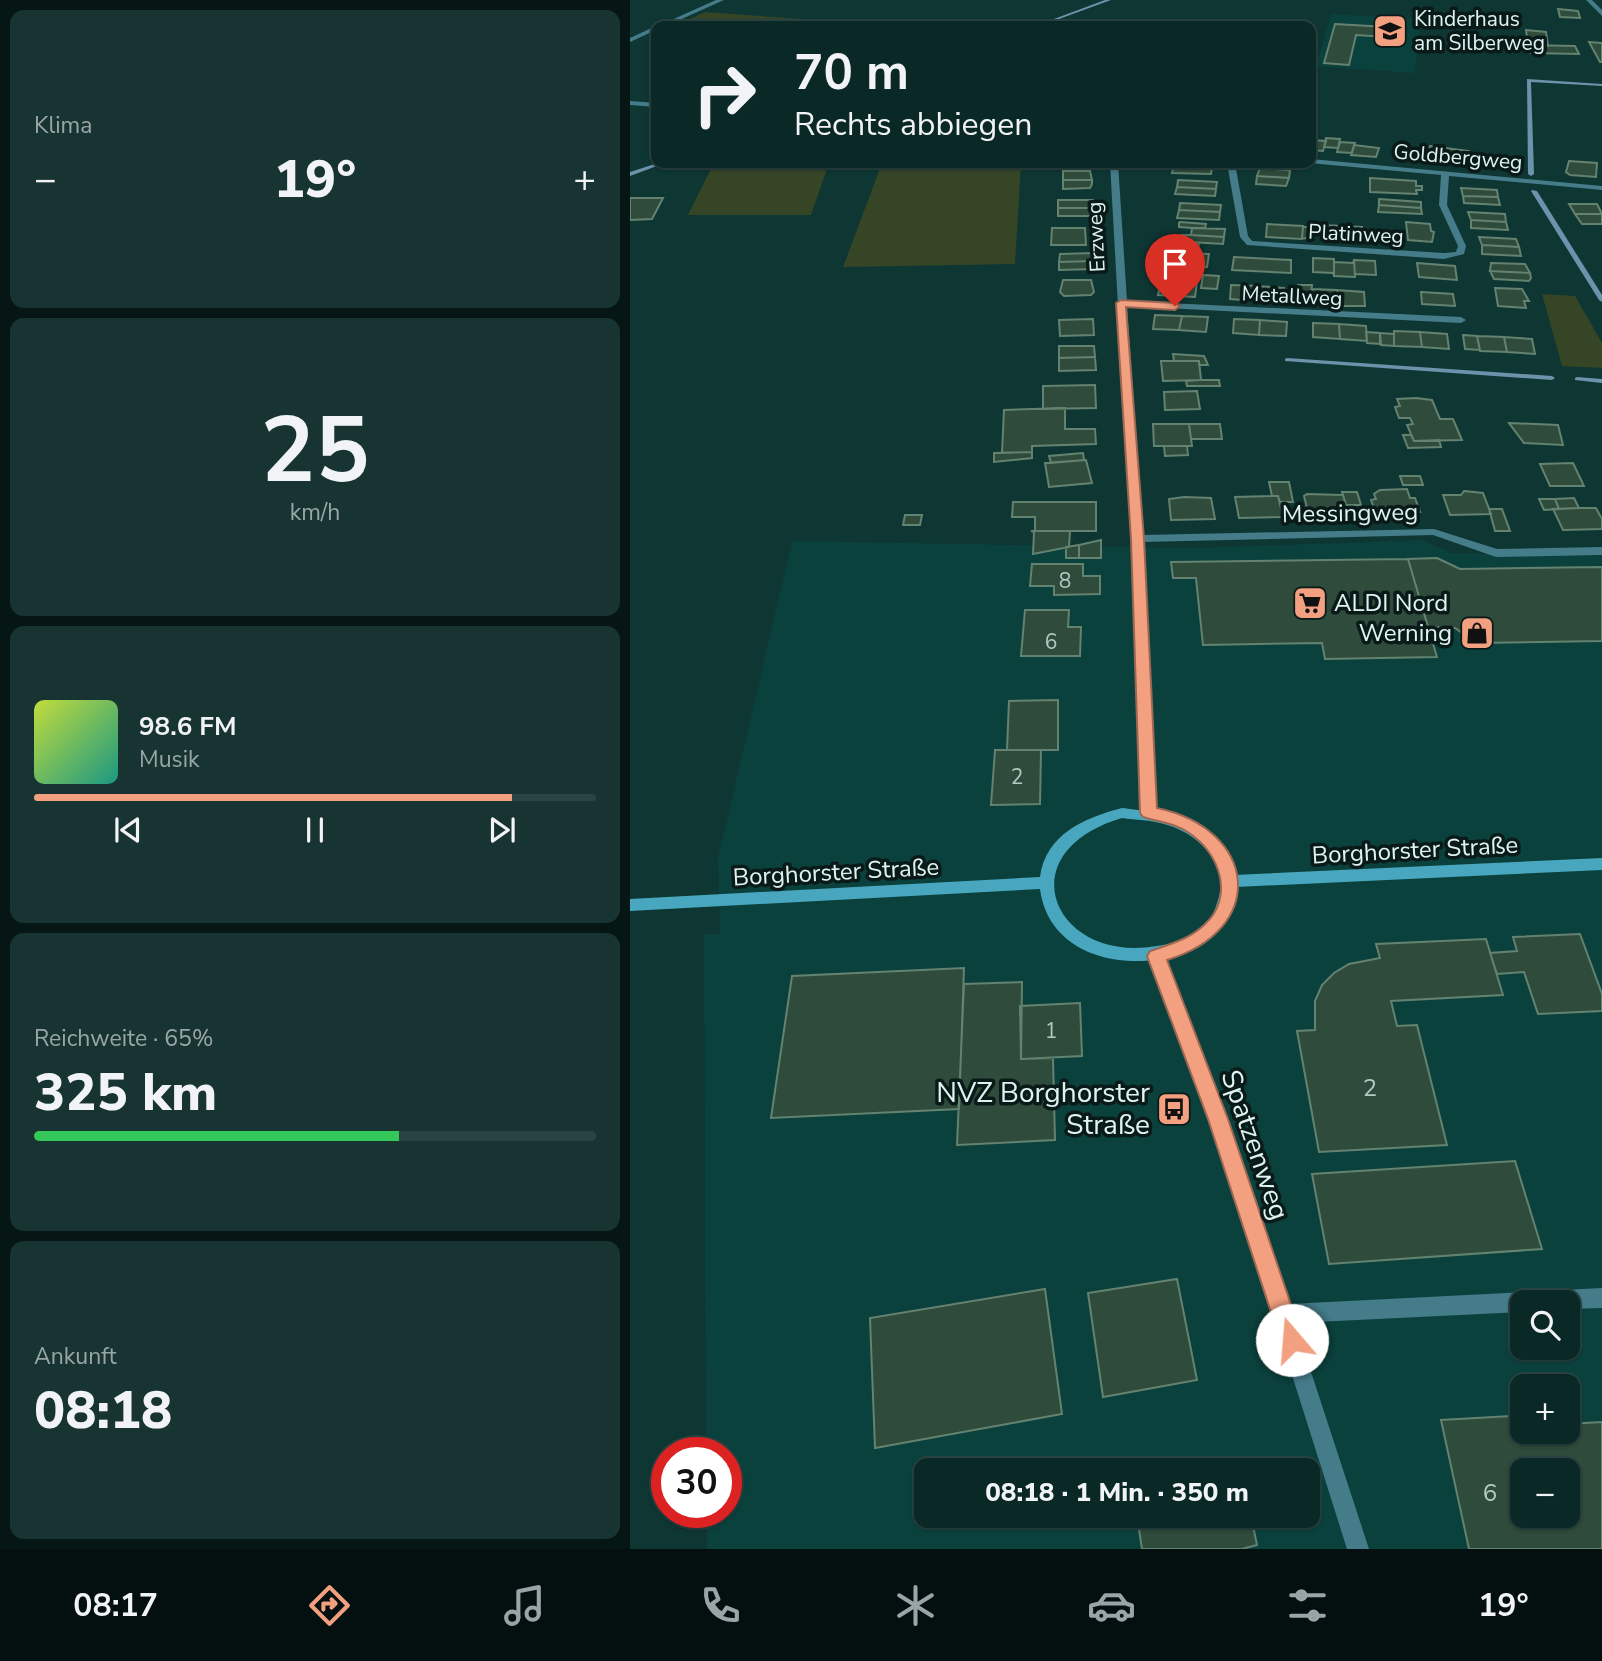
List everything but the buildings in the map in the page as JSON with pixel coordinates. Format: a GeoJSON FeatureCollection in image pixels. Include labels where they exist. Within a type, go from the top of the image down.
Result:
{"type":"FeatureCollection","features":[{"type":"Feature","properties":{"kind":"main road"},"geometry":{"type":"LineString","coordinates":[[1122,813],[1149,813],[1173,818],[1195,828],[1213,843],[1225,861],[1230,881],[1227,906],[1212,929],[1188,947],[1156,956],[1125,957],[1095,949],[1070,934],[1053,913],[1045,883],[1047,868],[1058,848],[1074,831],[1096,819],[1122,813]]}},
{"type":"Feature","properties":{"kind":"main road","name":"Borghorster Straße"},"geometry":{"type":"LineString","coordinates":[[1230,881],[1602,864]]}},
{"type":"Feature","properties":{"kind":"main road","name":"Borghorster Straße"},"geometry":{"type":"LineString","coordinates":[[630,905],[1045,883]]}},
{"type":"Feature","properties":{"kind":"street"},"geometry":{"type":"LineString","coordinates":[[673,21],[721,0]]}},
{"type":"Feature","properties":{"kind":"street"},"geometry":{"type":"LineString","coordinates":[[1589,0],[1602,14]]}},
{"type":"Feature","properties":{"kind":"street"},"geometry":{"type":"LineString","coordinates":[[630,40],[651,30]]}},
{"type":"Feature","properties":{"kind":"street"},"geometry":{"type":"LineString","coordinates":[[630,103],[651,105]]}},
{"type":"Feature","properties":{"kind":"street","name":"Goldbergweg"},"geometry":{"type":"LineString","coordinates":[[1316,161],[1601,189]]}},
{"type":"Feature","properties":{"kind":"street","name":"Erzweg"},"geometry":{"type":"LineString","coordinates":[[1114,168],[1138,539],[1149,813]]}},
{"type":"Feature","properties":{"kind":"street","name":"Platinweg"},"geometry":{"type":"LineString","coordinates":[[1232,168],[1244,237],[1250,243],[1444,256],[1460,254],[1462,246],[1443,205],[1444,173]]}},
{"type":"Feature","properties":{"kind":"street","name":"Metallweg"},"geometry":{"type":"LineString","coordinates":[[1121,303],[1416,320],[1461,320]]}},
{"type":"Feature","properties":{"kind":"street","name":"Messingweg"},"geometry":{"type":"LineString","coordinates":[[1138,539],[1434,533],[1496,553],[1602,551]]}},
{"type":"Feature","properties":{"kind":"street","name":"Spatzenweg"},"geometry":{"type":"LineString","coordinates":[[1156,956],[1218,1119],[1359,1549]]}},
{"type":"Feature","properties":{"kind":"street"},"geometry":{"type":"LineString","coordinates":[[1283,1314],[1602,1298]]}},
{"type":"Feature","properties":{"kind":"shaded area"},"geometry":{"type":"Polygon","coordinates":[[[705,12],[829,21],[686,21],[705,12]]]}},
{"type":"Feature","properties":{"kind":"shaded area"},"geometry":{"type":"Polygon","coordinates":[[[1331,14],[1421,19],[1415,73],[1316,66],[1331,14]]]}},
{"type":"Feature","properties":{"kind":"shaded area"},"geometry":{"type":"Polygon","coordinates":[[[712,168],[827,168],[811,215],[688,215],[712,168]]]}},
{"type":"Feature","properties":{"kind":"shaded area"},"geometry":{"type":"Polygon","coordinates":[[[880,168],[1021,168],[1015,264],[843,267],[880,168]]]}},
{"type":"Feature","properties":{"kind":"shaded area"},"geometry":{"type":"Polygon","coordinates":[[[1542,294],[1575,296],[1602,343],[1602,368],[1562,366],[1542,294]]]}},
{"type":"Feature","properties":{"kind":"shaded area"},"geometry":{"type":"Polygon","coordinates":[[[1422,540],[1451,553],[1602,556],[1602,1549],[707,1549],[707,1528],[742,1528],[742,1437],[706,1437],[704,934],[720,934],[718,858],[792,541],[1196,548],[1422,540]]]}},
{"type":"Feature","properties":{"kind":"waterway"},"geometry":{"type":"LineString","coordinates":[[1051,21],[1109,0]]}},
{"type":"Feature","properties":{"kind":"waterway"},"geometry":{"type":"LineString","coordinates":[[1531,174],[1529,80],[1602,85]]}},
{"type":"Feature","properties":{"kind":"waterway"},"geometry":{"type":"LineString","coordinates":[[630,174],[651,167]]}},
{"type":"Feature","properties":{"kind":"waterway"},"geometry":{"type":"LineString","coordinates":[[1534,191],[1602,300]]}},
{"type":"Feature","properties":{"kind":"waterway"},"geometry":{"type":"LineString","coordinates":[[1287,360],[1552,378]]}},
{"type":"Feature","properties":{"kind":"waterway"},"geometry":{"type":"LineString","coordinates":[[1577,379],[1602,381]]}},
{"type":"Feature","properties":{"kind":"place","name":"Kinderhaus am Silberweg"},"geometry":{"type":"Point","coordinates":[1390,31]}},
{"type":"Feature","properties":{"kind":"place","name":"ALDI Nord"},"geometry":{"type":"Point","coordinates":[1310,603]}},
{"type":"Feature","properties":{"kind":"place","name":"Werning"},"geometry":{"type":"Point","coordinates":[1477,633]}},
{"type":"Feature","properties":{"kind":"place","name":"NVZ Borghorster Straße"},"geometry":{"type":"Point","coordinates":[1174,1109]}},
{"type":"Feature","properties":{"kind":"route"},"geometry":{"type":"LineString","coordinates":[[1175,306],[1121,303],[1138,539],[1149,813],[1173,818],[1195,828],[1213,843],[1225,861],[1230,881],[1227,906],[1212,929],[1188,947],[1156,956],[1218,1119],[1292,1340]]}}]}
